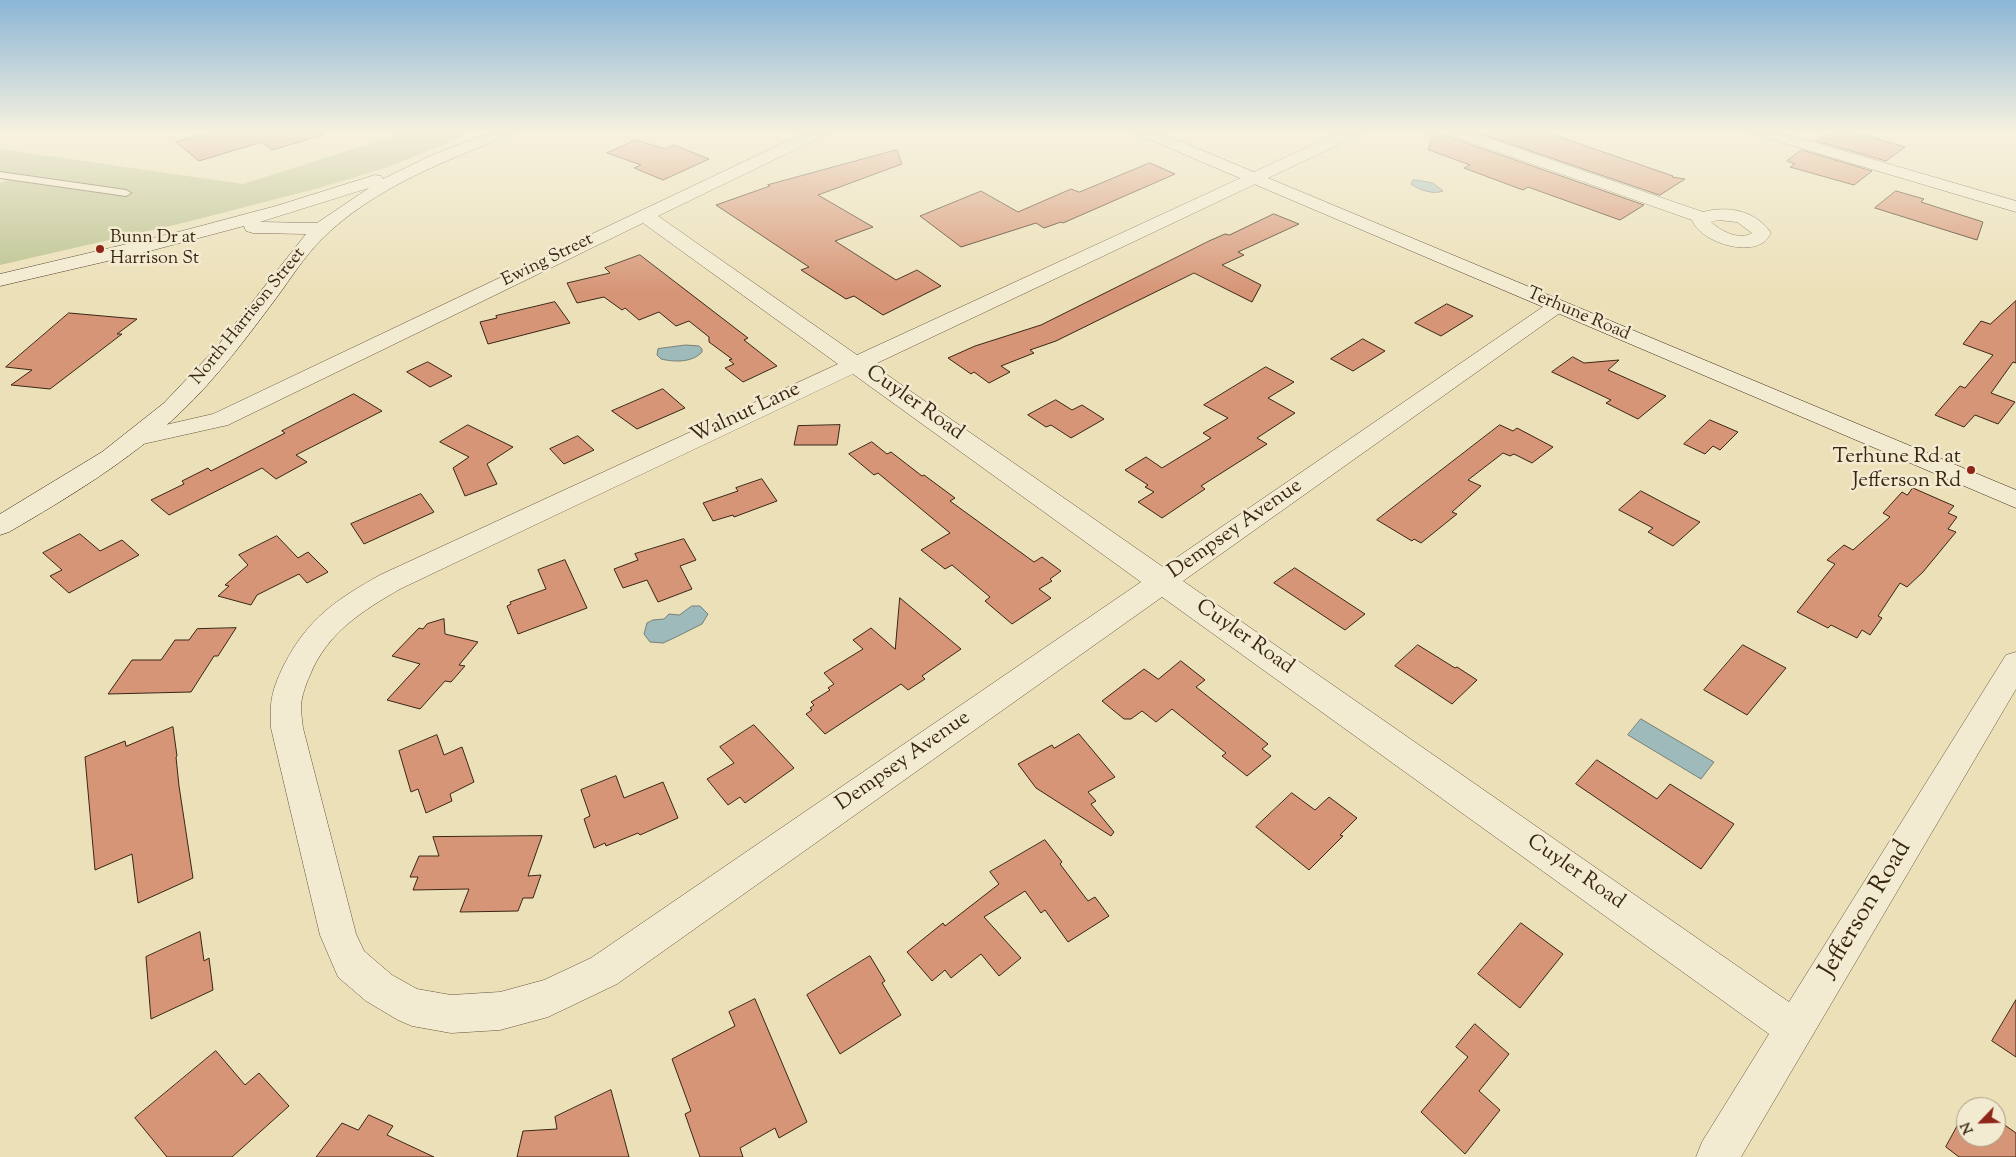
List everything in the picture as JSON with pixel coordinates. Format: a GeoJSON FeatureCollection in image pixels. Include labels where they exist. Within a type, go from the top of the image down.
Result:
{"type":"FeatureCollection","features":[{"type":"Feature","properties":{"kind":"street"},"geometry":{"type":"LineString","coordinates":[[0,280],[204,232],[364,184]]}},
{"type":"Feature","properties":{"kind":"street","name":"North Harrison Street"},"geometry":{"type":"LineString","coordinates":[[0,526],[80,479],[171,409],[222,354],[298,256],[323,229],[370,195],[390,184]]}},
{"type":"Feature","properties":{"kind":"street","name":"Ewing Street"},"geometry":{"type":"LineString","coordinates":[[134,439],[220,420],[709,184]]}},
{"type":"Feature","properties":{"kind":"street","name":"Walnut Lane"},"geometry":{"type":"LineString","coordinates":[[308,815],[287,728],[286,704],[295,674],[310,648],[329,624],[363,598],[390,582],[1241,184]]}},
{"type":"Feature","properties":{"kind":"street","name":"Terhune Road"},"geometry":{"type":"LineString","coordinates":[[1268,184],[2016,500]]}},
{"type":"Feature","properties":{"kind":"street"},"geometry":{"type":"LineString","coordinates":[[1606,184],[1703,218]]}},
{"type":"Feature","properties":{"kind":"street"},"geometry":{"type":"LineString","coordinates":[[1938,184],[2016,207]]}},
{"type":"Feature","properties":{"kind":"street","name":"Cuyler Road"},"geometry":{"type":"LineString","coordinates":[[644,215],[1795,1029]]}},
{"type":"Feature","properties":{"kind":"street"},"geometry":{"type":"LineString","coordinates":[[204,232],[254,227],[323,229]]}},
{"type":"Feature","properties":{"kind":"street","name":"Dempsey Avenue"},"geometry":{"type":"LineString","coordinates":[[308,815],[338,935],[351,964],[378,988],[412,1007],[452,1014],[500,1011],[548,998],[604,972],[1557,306]]}},
{"type":"Feature","properties":{"kind":"street","name":"Ewing Street"},"geometry":{"type":"LineString","coordinates":[[171,409],[213,411],[229,408],[273,393]]}},
{"type":"Feature","properties":{"kind":"street","name":"Jefferson Road"},"geometry":{"type":"LineString","coordinates":[[1717,1157],[2016,663]]}},
{"type":"Feature","properties":{"kind":"lane"},"geometry":{"type":"LineString","coordinates":[[63,184],[126,193]]}},
{"type":"Feature","properties":{"kind":"green space"},"geometry":{"type":"Polygon","coordinates":[[[0,184],[332,184],[183,223],[0,265],[0,184]]]}},
{"type":"Feature","properties":{"kind":"water"},"geometry":{"type":"Polygon","coordinates":[[[1411,184],[1434,184],[1443,191],[1431,192],[1411,184]]]}},
{"type":"Feature","properties":{"kind":"water"},"geometry":{"type":"Polygon","coordinates":[[[686,345],[699,346],[702,352],[698,356],[683,361],[661,359],[657,355],[658,349],[686,345]]]}},
{"type":"Feature","properties":{"kind":"water"},"geometry":{"type":"Polygon","coordinates":[[[692,606],[700,606],[708,614],[702,624],[663,643],[650,642],[644,634],[647,623],[653,620],[664,619],[669,614],[679,615],[692,606]]]}},
{"type":"Feature","properties":{"kind":"water"},"geometry":{"type":"Polygon","coordinates":[[[1641,719],[1714,762],[1701,779],[1628,735],[1641,719]]]}},
{"type":"Feature","properties":{"kind":"building"},"geometry":{"type":"Polygon","coordinates":[[[848,184],[818,195],[873,227],[835,241],[896,280],[917,270],[941,286],[883,315],[854,296],[846,299],[801,270],[809,267],[716,205],[770,186],[768,185],[848,184]]]}},
{"type":"Feature","properties":{"kind":"building"},"geometry":{"type":"Polygon","coordinates":[[[1099,184],[1152,184],[1063,223],[1044,228],[1036,223],[961,247],[920,216],[981,191],[1018,212],[1071,189],[1079,192],[1099,184]]]}},
{"type":"Feature","properties":{"kind":"building"},"geometry":{"type":"Polygon","coordinates":[[[1507,184],[1584,184],[1644,205],[1620,220],[1528,187],[1523,190],[1507,184]]]}},
{"type":"Feature","properties":{"kind":"building"},"geometry":{"type":"Polygon","coordinates":[[[1628,184],[1677,184],[1660,195],[1628,184]]]}},
{"type":"Feature","properties":{"kind":"building"},"geometry":{"type":"Polygon","coordinates":[[[1896,191],[1924,199],[1921,202],[1983,222],[1977,240],[1875,208],[1896,191]]]}},
{"type":"Feature","properties":{"kind":"building"},"geometry":{"type":"Polygon","coordinates":[[[1274,214],[1299,224],[1238,252],[1244,255],[1222,265],[1261,285],[1252,302],[1194,273],[1056,341],[1030,350],[1034,353],[1001,366],[1010,372],[989,383],[974,372],[971,374],[948,358],[975,346],[1041,325],[1209,241],[1225,234],[1229,235],[1274,214]]]}},
{"type":"Feature","properties":{"kind":"building"},"geometry":{"type":"Polygon","coordinates":[[[640,255],[748,338],[744,340],[777,366],[743,382],[725,368],[734,364],[729,360],[732,359],[709,342],[709,337],[689,321],[676,326],[659,312],[639,320],[625,308],[622,310],[604,297],[577,303],[567,283],[610,273],[605,268],[640,255]]]}},
{"type":"Feature","properties":{"kind":"building"},"geometry":{"type":"Polygon","coordinates":[[[2016,301],[2016,363],[2013,362],[1991,393],[2015,402],[1998,424],[1975,415],[1964,427],[1935,415],[1960,386],[1965,388],[1993,355],[1963,344],[1981,321],[1990,324],[2016,301]]]}},
{"type":"Feature","properties":{"kind":"building"},"geometry":{"type":"Polygon","coordinates":[[[555,302],[570,323],[488,344],[480,322],[497,318],[496,316],[555,302]]]}},
{"type":"Feature","properties":{"kind":"building"},"geometry":{"type":"Polygon","coordinates":[[[1447,304],[1473,316],[1441,336],[1415,323],[1447,304]]]}},
{"type":"Feature","properties":{"kind":"building"},"geometry":{"type":"Polygon","coordinates":[[[69,313],[137,319],[117,334],[122,334],[50,389],[11,385],[32,370],[6,367],[69,313]]]}},
{"type":"Feature","properties":{"kind":"building"},"geometry":{"type":"Polygon","coordinates":[[[1363,339],[1385,351],[1353,371],[1331,359],[1363,339]]]}},
{"type":"Feature","properties":{"kind":"building"},"geometry":{"type":"Polygon","coordinates":[[[1573,357],[1584,363],[1619,360],[1608,370],[1666,396],[1638,419],[1606,403],[1611,400],[1552,372],[1573,357]]]}},
{"type":"Feature","properties":{"kind":"building"},"geometry":{"type":"Polygon","coordinates":[[[428,362],[452,376],[430,387],[407,372],[428,362]]]}},
{"type":"Feature","properties":{"kind":"building"},"geometry":{"type":"Polygon","coordinates":[[[1266,367],[1294,382],[1268,398],[1295,413],[1257,438],[1267,444],[1201,486],[1205,489],[1162,518],[1138,502],[1154,492],[1145,487],[1148,485],[1125,470],[1146,457],[1162,468],[1211,438],[1203,433],[1228,418],[1204,405],[1266,367]]]}},
{"type":"Feature","properties":{"kind":"building"},"geometry":{"type":"Polygon","coordinates":[[[663,389],[685,408],[637,429],[612,411],[663,389]]]}},
{"type":"Feature","properties":{"kind":"building"},"geometry":{"type":"Polygon","coordinates":[[[354,394],[382,411],[296,455],[307,462],[276,479],[262,468],[169,515],[151,500],[184,484],[182,481],[208,468],[211,471],[285,433],[282,431],[354,394]]]}},
{"type":"Feature","properties":{"kind":"building"},"geometry":{"type":"Polygon","coordinates":[[[1056,400],[1072,410],[1082,405],[1104,419],[1071,438],[1051,425],[1046,427],[1028,415],[1056,400]]]}},
{"type":"Feature","properties":{"kind":"building"},"geometry":{"type":"Polygon","coordinates":[[[1710,420],[1738,432],[1720,450],[1713,446],[1705,454],[1684,444],[1710,420]]]}},
{"type":"Feature","properties":{"kind":"building"},"geometry":{"type":"Polygon","coordinates":[[[468,425],[513,447],[487,464],[497,484],[465,496],[453,468],[469,457],[440,442],[468,425]]]}},
{"type":"Feature","properties":{"kind":"building"},"geometry":{"type":"Polygon","coordinates":[[[840,425],[837,445],[794,445],[798,426],[840,425]]]}},
{"type":"Feature","properties":{"kind":"building"},"geometry":{"type":"Polygon","coordinates":[[[1500,425],[1513,431],[1517,428],[1553,447],[1532,463],[1514,454],[1510,456],[1503,453],[1468,480],[1481,486],[1452,512],[1457,514],[1421,543],[1414,539],[1412,541],[1377,520],[1500,425]]]}},
{"type":"Feature","properties":{"kind":"building"},"geometry":{"type":"Polygon","coordinates":[[[578,436],[594,450],[564,464],[550,449],[578,436]]]}},
{"type":"Feature","properties":{"kind":"building"},"geometry":{"type":"Polygon","coordinates":[[[872,442],[887,454],[891,452],[922,476],[924,475],[955,498],[950,501],[1034,562],[1042,557],[1061,571],[1050,579],[1052,581],[1039,589],[1051,598],[1012,624],[985,601],[990,597],[952,565],[945,569],[921,550],[950,533],[878,473],[874,475],[849,454],[872,442]]]}},
{"type":"Feature","properties":{"kind":"building"},"geometry":{"type":"Polygon","coordinates":[[[762,479],[777,501],[734,517],[733,515],[713,521],[703,503],[738,491],[736,488],[762,479]]]}},
{"type":"Feature","properties":{"kind":"building"},"geometry":{"type":"Polygon","coordinates":[[[1913,488],[1954,506],[1948,513],[1957,517],[1948,529],[1956,532],[1923,572],[1907,587],[1900,583],[1878,616],[1882,618],[1870,635],[1862,630],[1857,638],[1831,625],[1828,628],[1797,612],[1835,564],[1827,560],[1844,545],[1853,550],[1890,517],[1883,513],[1902,492],[1907,495],[1913,488]]]}},
{"type":"Feature","properties":{"kind":"building"},"geometry":{"type":"Polygon","coordinates":[[[1641,491],[1700,522],[1673,546],[1648,532],[1653,528],[1619,510],[1641,491]]]}},
{"type":"Feature","properties":{"kind":"building"},"geometry":{"type":"Polygon","coordinates":[[[421,494],[434,512],[364,544],[351,524],[421,494]]]}},
{"type":"Feature","properties":{"kind":"building"},"geometry":{"type":"Polygon","coordinates":[[[80,534],[100,551],[122,540],[139,555],[69,593],[50,576],[62,570],[43,553],[80,534]]]}},
{"type":"Feature","properties":{"kind":"building"},"geometry":{"type":"Polygon","coordinates":[[[277,536],[298,558],[308,552],[328,572],[307,583],[299,574],[257,595],[251,605],[218,596],[229,586],[225,585],[248,565],[239,555],[277,536]]]}},
{"type":"Feature","properties":{"kind":"building"},"geometry":{"type":"Polygon","coordinates":[[[684,539],[696,560],[680,566],[692,589],[658,602],[647,580],[623,588],[614,569],[638,560],[635,554],[684,539]]]}},
{"type":"Feature","properties":{"kind":"building"},"geometry":{"type":"Polygon","coordinates":[[[565,560],[587,608],[518,634],[507,606],[511,604],[510,602],[546,589],[538,570],[565,560]]]}},
{"type":"Feature","properties":{"kind":"building"},"geometry":{"type":"Polygon","coordinates":[[[1295,568],[1365,614],[1345,630],[1274,583],[1295,568]]]}},
{"type":"Feature","properties":{"kind":"building"},"geometry":{"type":"Polygon","coordinates":[[[900,598],[961,649],[922,676],[925,679],[908,690],[901,684],[825,734],[806,714],[812,710],[810,708],[814,705],[811,702],[830,690],[828,688],[834,684],[824,673],[863,649],[853,640],[871,628],[895,649],[900,598]]]}},
{"type":"Feature","properties":{"kind":"building"},"geometry":{"type":"Polygon","coordinates":[[[444,619],[445,634],[478,642],[459,665],[465,666],[451,682],[445,681],[420,709],[387,700],[420,664],[392,656],[419,628],[423,629],[427,624],[444,619]]]}},
{"type":"Feature","properties":{"kind":"building"},"geometry":{"type":"Polygon","coordinates":[[[236,628],[218,656],[214,656],[191,692],[108,694],[132,660],[161,660],[175,640],[189,640],[197,629],[236,628]]]}},
{"type":"Feature","properties":{"kind":"building"},"geometry":{"type":"Polygon","coordinates":[[[1418,645],[1477,680],[1452,704],[1395,666],[1418,645]]]}},
{"type":"Feature","properties":{"kind":"building"},"geometry":{"type":"Polygon","coordinates":[[[1743,645],[1786,668],[1747,715],[1704,690],[1743,645]]]}},
{"type":"Feature","properties":{"kind":"building"},"geometry":{"type":"Polygon","coordinates":[[[1181,661],[1205,680],[1196,687],[1268,744],[1262,749],[1271,756],[1247,776],[1222,756],[1226,753],[1172,709],[1156,722],[1142,711],[1131,719],[1124,719],[1102,701],[1144,669],[1158,679],[1181,661]]]}},
{"type":"Feature","properties":{"kind":"building"},"geometry":{"type":"Polygon","coordinates":[[[754,725],[794,768],[745,803],[740,797],[728,805],[707,779],[734,763],[720,747],[754,725]]]}},
{"type":"Feature","properties":{"kind":"building"},"geometry":{"type":"Polygon","coordinates":[[[173,727],[179,786],[193,878],[138,903],[132,854],[95,870],[85,757],[125,741],[126,746],[173,727]]]}},
{"type":"Feature","properties":{"kind":"building"},"geometry":{"type":"Polygon","coordinates":[[[1079,734],[1115,777],[1088,792],[1096,801],[1091,804],[1114,832],[1111,836],[1036,788],[1018,764],[1052,745],[1054,748],[1079,734]]]}},
{"type":"Feature","properties":{"kind":"building"},"geometry":{"type":"Polygon","coordinates":[[[437,735],[444,755],[462,747],[474,782],[450,794],[452,801],[426,813],[418,789],[411,792],[399,751],[437,735]]]}},
{"type":"Feature","properties":{"kind":"building"},"geometry":{"type":"Polygon","coordinates":[[[1597,760],[1657,799],[1670,784],[1734,824],[1701,869],[1576,784],[1597,760]]]}},
{"type":"Feature","properties":{"kind":"building"},"geometry":{"type":"Polygon","coordinates":[[[616,776],[624,798],[663,782],[678,818],[640,835],[638,833],[606,846],[605,843],[594,848],[584,819],[590,816],[581,790],[616,776]]]}},
{"type":"Feature","properties":{"kind":"building"},"geometry":{"type":"Polygon","coordinates":[[[1292,793],[1315,810],[1329,797],[1357,818],[1340,835],[1343,836],[1309,870],[1256,827],[1292,793]]]}},
{"type":"Feature","properties":{"kind":"building"},"geometry":{"type":"Polygon","coordinates":[[[542,836],[528,876],[541,875],[533,898],[523,898],[518,911],[460,912],[469,889],[413,890],[418,877],[410,877],[419,856],[439,856],[433,837],[542,836]]]}},
{"type":"Feature","properties":{"kind":"building"},"geometry":{"type":"Polygon","coordinates":[[[1045,840],[1062,862],[1060,864],[1088,901],[1095,897],[1109,916],[1068,942],[1045,910],[1041,913],[1025,891],[984,917],[1021,958],[999,976],[981,954],[951,978],[945,970],[932,981],[907,952],[943,923],[945,926],[999,884],[990,872],[1045,840]]]}},
{"type":"Feature","properties":{"kind":"building"},"geometry":{"type":"Polygon","coordinates":[[[1521,923],[1563,954],[1520,1008],[1478,974],[1521,923]]]}},
{"type":"Feature","properties":{"kind":"building"},"geometry":{"type":"Polygon","coordinates":[[[200,932],[204,961],[209,958],[213,990],[151,1019],[146,957],[200,932]]]}},
{"type":"Feature","properties":{"kind":"building"},"geometry":{"type":"Polygon","coordinates":[[[870,956],[885,981],[882,983],[901,1015],[840,1054],[807,995],[870,956]]]}},
{"type":"Feature","properties":{"kind":"building"},"geometry":{"type":"Polygon","coordinates":[[[755,999],[807,1122],[779,1138],[775,1128],[740,1148],[743,1157],[700,1157],[685,1114],[691,1111],[672,1059],[735,1026],[729,1012],[755,999]]]}},
{"type":"Feature","properties":{"kind":"building"},"geometry":{"type":"Polygon","coordinates":[[[2016,1000],[2016,1057],[1992,1041],[2016,1000]]]}},
{"type":"Feature","properties":{"kind":"building"},"geometry":{"type":"Polygon","coordinates":[[[1475,1024],[1509,1054],[1479,1091],[1500,1110],[1465,1154],[1421,1112],[1468,1057],[1456,1047],[1475,1024]]]}},
{"type":"Feature","properties":{"kind":"building"},"geometry":{"type":"Polygon","coordinates":[[[216,1051],[245,1085],[259,1073],[289,1106],[232,1157],[167,1157],[135,1118],[216,1051]]]}},
{"type":"Feature","properties":{"kind":"building"},"geometry":{"type":"Polygon","coordinates":[[[611,1090],[629,1157],[517,1157],[523,1131],[557,1129],[555,1117],[611,1090]]]}},
{"type":"Feature","properties":{"kind":"building"},"geometry":{"type":"Polygon","coordinates":[[[369,1115],[393,1126],[387,1135],[434,1157],[316,1157],[342,1123],[358,1130],[369,1115]]]}},
{"type":"Feature","properties":{"kind":"building"},"geometry":{"type":"Polygon","coordinates":[[[2006,1126],[2016,1133],[2016,1157],[1959,1157],[1946,1147],[1956,1128],[1956,1147],[2006,1147],[2006,1126]]]}},
{"type":"Feature","properties":{"kind":"place","name":"Bunn Dr at Harrison St"},"geometry":{"type":"Point","coordinates":[100,249]}},
{"type":"Feature","properties":{"kind":"place","name":"Terhune Rd at Jefferson Rd"},"geometry":{"type":"Point","coordinates":[1971,470]}}]}
